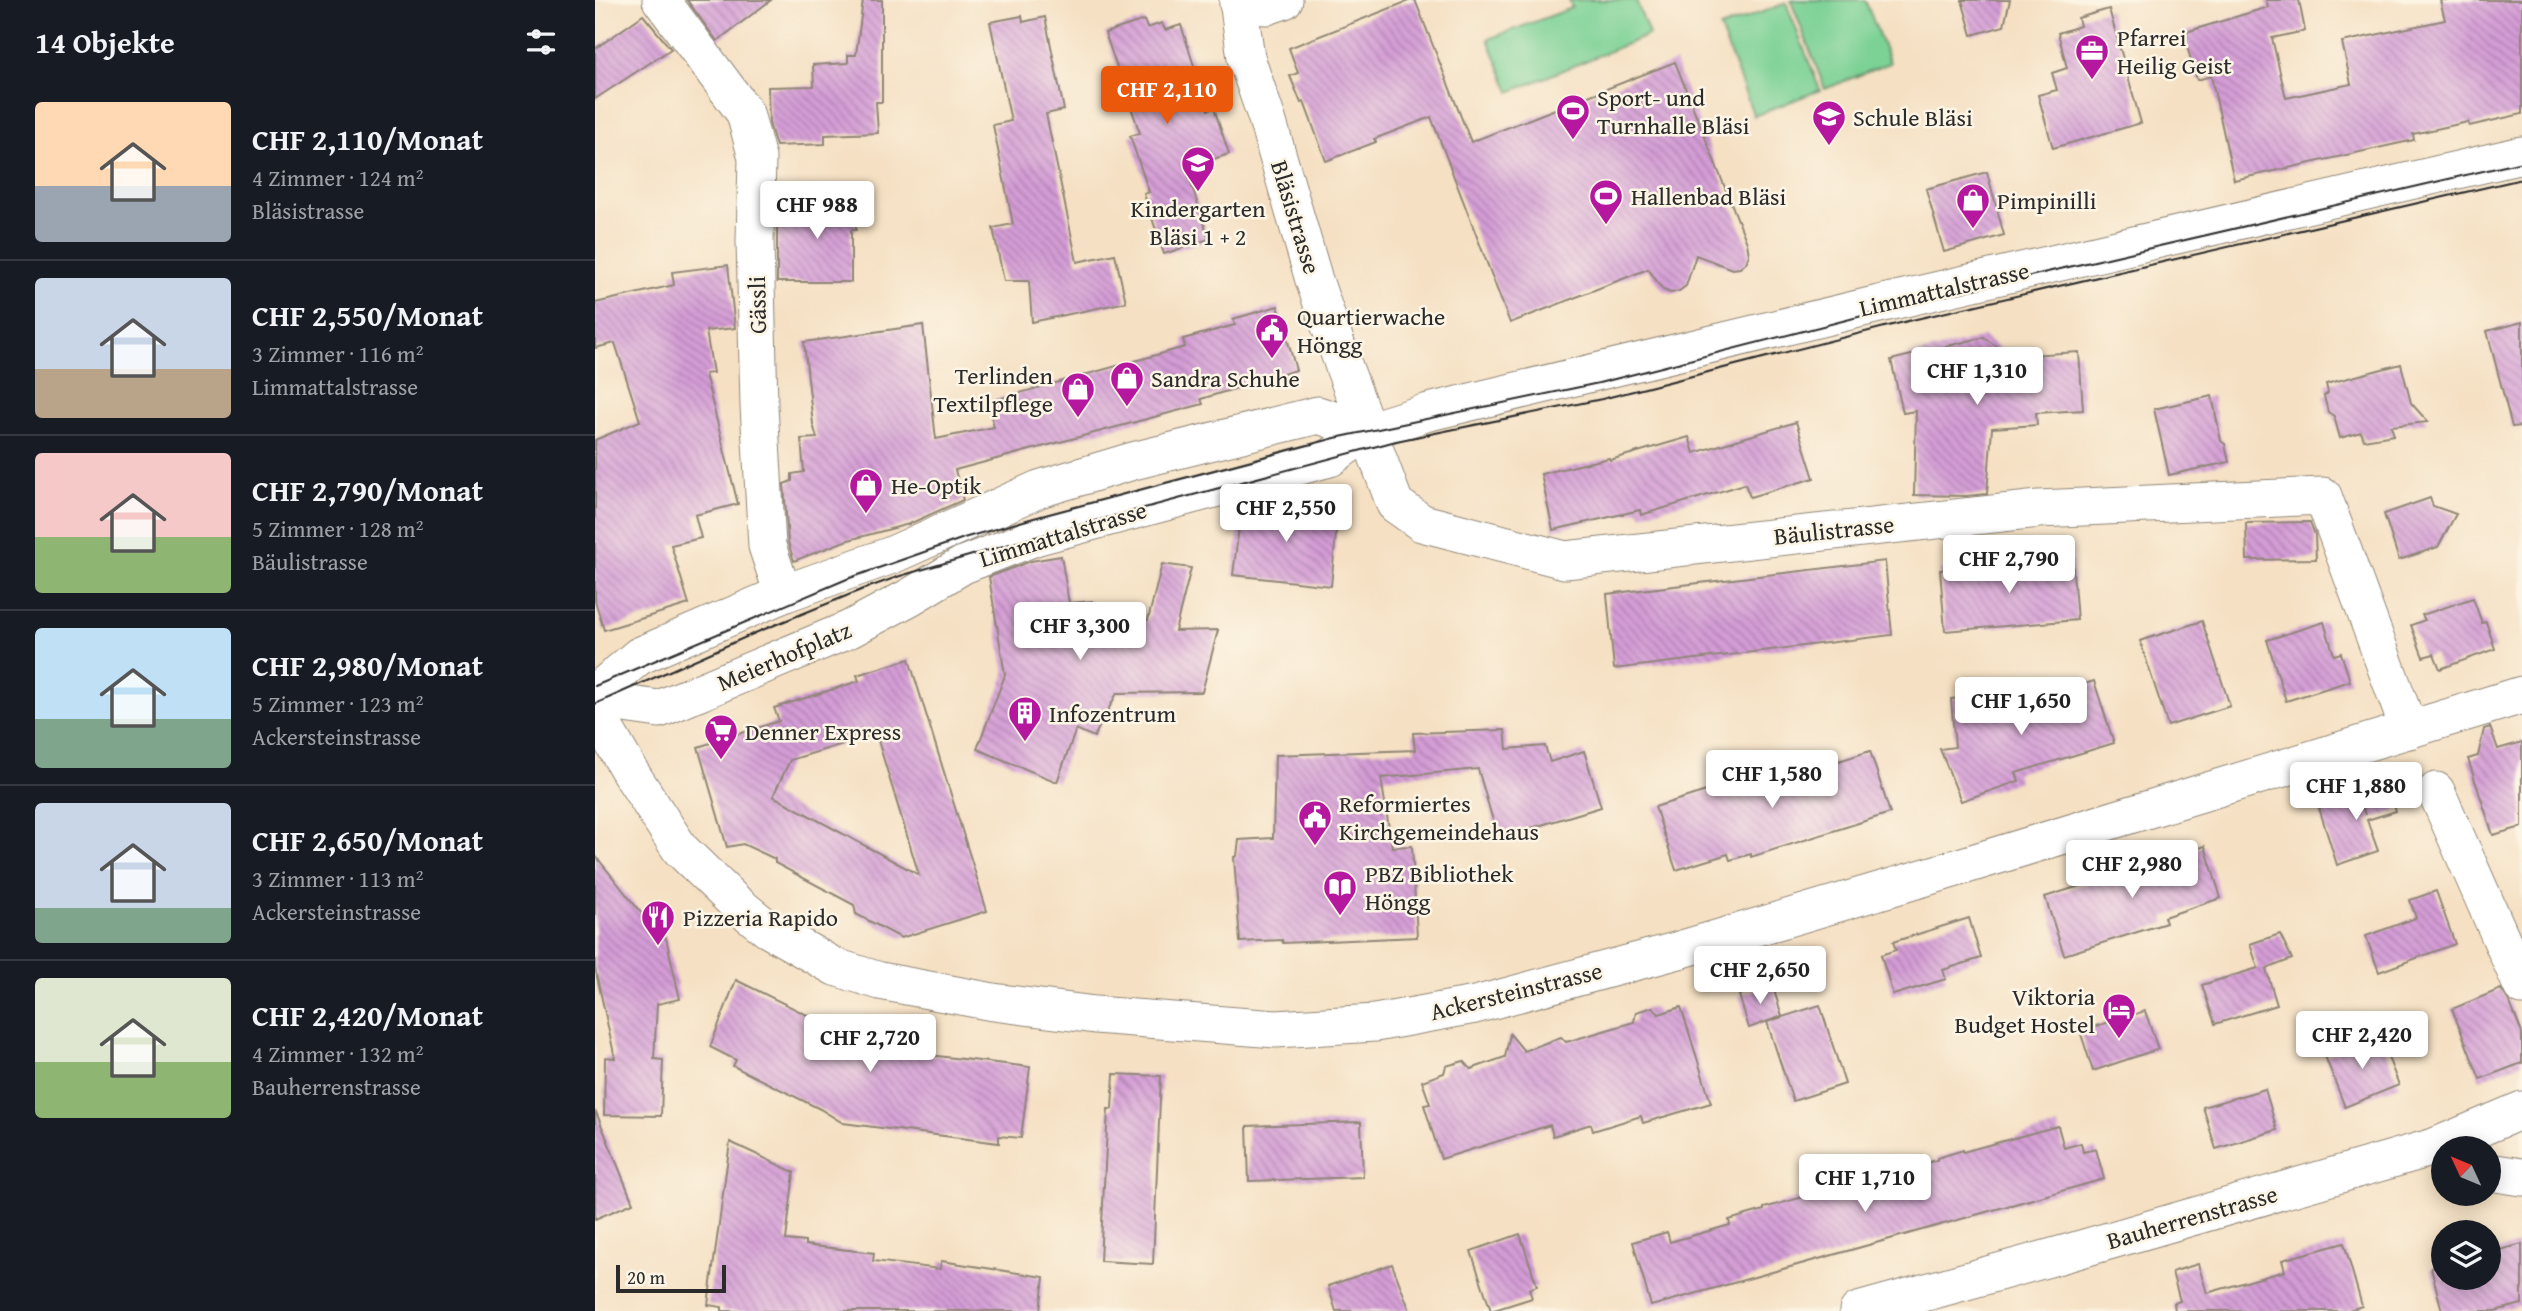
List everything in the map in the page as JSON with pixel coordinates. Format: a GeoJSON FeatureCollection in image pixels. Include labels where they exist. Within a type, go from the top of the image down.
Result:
{"type":"FeatureCollection","features":[{"type":"Feature","properties":{"kind":"street","name":"Gässli"},"geometry":{"type":"LineString","coordinates":[[661,0],[745,113],[757,158],[755,241],[759,406],[767,546],[783,594]]}},
{"type":"Feature","properties":{"kind":"street"},"geometry":{"type":"LineString","coordinates":[[1238,2],[1267,6],[1284,0]]}},
{"type":"Feature","properties":{"kind":"street","name":"Bläsistrasse"},"geometry":{"type":"LineString","coordinates":[[1238,2],[1246,58],[1267,119],[1314,280],[1367,431]]}},
{"type":"Feature","properties":{"kind":"street","name":"Limmattalstrasse"},"geometry":{"type":"LineString","coordinates":[[1367,431],[1318,415],[1133,461],[1039,489],[956,525],[963,565],[1050,533],[1330,458],[1367,431],[1425,413],[2522,155]]}},
{"type":"Feature","properties":{"kind":"street","name":"Bäulistrasse"},"geometry":{"type":"LineString","coordinates":[[1367,431],[1395,504],[1422,523],[1565,560],[2039,509],[2323,496],[2409,730]]}},
{"type":"Feature","properties":{"kind":"street"},"geometry":{"type":"LineString","coordinates":[[595,693],[639,656],[783,594],[892,555],[956,525]]}},
{"type":"Feature","properties":{"kind":"street","name":"Meierhofplatz"},"geometry":{"type":"LineString","coordinates":[[595,700],[659,709],[849,629],[963,565]]}},
{"type":"Feature","properties":{"kind":"street","name":"Ackersteinstrasse"},"geometry":{"type":"LineString","coordinates":[[595,711],[630,772],[680,849],[737,904],[768,929],[835,967],[880,981],[993,1002],[1095,1015],[1276,1029],[1375,1023],[1475,1005],[1679,950],[1930,876],[2522,695]]}},
{"type":"Feature","properties":{"kind":"street"},"geometry":{"type":"LineString","coordinates":[[2436,791],[2522,986]]}},
{"type":"Feature","properties":{"kind":"street","name":"Bauherrenstrasse"},"geometry":{"type":"LineString","coordinates":[[2467,1136],[2522,1110]]}},
{"type":"Feature","properties":{"kind":"street","name":"Bauherrenstrasse"},"geometry":{"type":"LineString","coordinates":[[1858,1311],[2431,1152]]}},
{"type":"Feature","properties":{"kind":"street"},"geometry":{"type":"LineString","coordinates":[[2501,1174],[2522,1177]]}},
{"type":"Feature","properties":{"kind":"green space"},"geometry":{"type":"Polygon","coordinates":[[[1569,0],[1636,0],[1649,35],[1510,92],[1488,39],[1572,8],[1569,0]]]}},
{"type":"Feature","properties":{"kind":"green space"},"geometry":{"type":"Polygon","coordinates":[[[1865,0],[1890,63],[1825,89],[1791,1],[1865,0]]]}},
{"type":"Feature","properties":{"kind":"green space"},"geometry":{"type":"Polygon","coordinates":[[[1786,3],[1820,90],[1754,116],[1720,28],[1786,3]]]}},
{"type":"Feature","properties":{"kind":"building"},"geometry":{"type":"Polygon","coordinates":[[[687,0],[771,0],[717,41],[687,0]]]}},
{"type":"Feature","properties":{"kind":"building"},"geometry":{"type":"Polygon","coordinates":[[[863,0],[882,0],[882,102],[876,102],[878,133],[825,135],[825,144],[776,146],[769,123],[768,87],[814,86],[813,65],[848,63],[848,55],[856,55],[863,0]]]}},
{"type":"Feature","properties":{"kind":"building"},"geometry":{"type":"Polygon","coordinates":[[[1415,0],[1471,142],[1675,62],[1747,243],[1749,255],[1746,263],[1740,268],[1732,269],[1696,255],[1686,286],[1679,291],[1671,293],[1663,290],[1648,269],[1510,323],[1431,117],[1326,161],[1304,102],[1301,103],[1290,76],[1298,73],[1289,48],[1415,0]]]}},
{"type":"Feature","properties":{"kind":"building"},"geometry":{"type":"Polygon","coordinates":[[[1962,0],[2010,0],[2004,26],[1972,35],[1962,0]]]}},
{"type":"Feature","properties":{"kind":"building"},"geometry":{"type":"Polygon","coordinates":[[[2266,0],[2299,0],[2305,31],[2272,38],[2286,98],[2351,84],[2342,42],[2445,20],[2440,0],[2522,0],[2522,114],[2469,126],[2468,122],[2413,134],[2414,140],[2234,180],[2211,76],[2197,80],[2183,33],[2268,7],[2266,0]]]}},
{"type":"Feature","properties":{"kind":"building","name":"Pfarrei Heilig Geist"},"geometry":{"type":"Polygon","coordinates":[[[2109,9],[2141,123],[2053,148],[2038,95],[2057,90],[2052,73],[2067,68],[2058,33],[2080,26],[2078,18],[2109,9]]]}},
{"type":"Feature","properties":{"kind":"building"},"geometry":{"type":"Polygon","coordinates":[[[643,15],[671,49],[595,99],[595,49],[643,15]]]}},
{"type":"Feature","properties":{"kind":"building"},"geometry":{"type":"Polygon","coordinates":[[[1022,16],[1023,22],[1045,17],[1064,110],[1046,114],[1077,262],[1115,254],[1126,302],[1032,322],[1029,281],[1004,281],[993,228],[1013,224],[993,125],[1011,121],[990,22],[1022,16]]]}},
{"type":"Feature","properties":{"kind":"building"},"geometry":{"type":"Polygon","coordinates":[[[1144,20],[1147,28],[1162,23],[1165,30],[1181,25],[1208,110],[1214,108],[1229,154],[1186,168],[1209,239],[1164,254],[1144,194],[1149,192],[1130,136],[1140,133],[1105,33],[1144,20]]]}},
{"type":"Feature","properties":{"kind":"building"},"geometry":{"type":"Polygon","coordinates":[[[1987,172],[2004,235],[1944,252],[1926,189],[1987,172]]]}},
{"type":"Feature","properties":{"kind":"building"},"geometry":{"type":"Polygon","coordinates":[[[809,193],[856,194],[856,230],[851,230],[851,282],[777,282],[777,214],[809,214],[809,193]]]}},
{"type":"Feature","properties":{"kind":"building"},"geometry":{"type":"Polygon","coordinates":[[[728,265],[735,328],[706,331],[713,373],[705,374],[738,504],[695,515],[701,538],[671,545],[689,604],[604,630],[595,601],[595,440],[640,421],[615,343],[595,348],[595,303],[674,285],[672,272],[728,265]]]}},
{"type":"Feature","properties":{"kind":"building"},"geometry":{"type":"Polygon","coordinates":[[[1278,306],[1296,370],[1201,399],[1203,404],[955,470],[963,500],[909,524],[845,541],[794,561],[788,542],[784,484],[792,481],[792,474],[804,472],[801,439],[817,438],[804,342],[923,325],[936,439],[994,427],[987,402],[1185,347],[1183,339],[1235,325],[1233,319],[1278,306]]]}},
{"type":"Feature","properties":{"kind":"building"},"geometry":{"type":"Polygon","coordinates":[[[2522,322],[2522,426],[2512,427],[2487,331],[2522,322]]]}},
{"type":"Feature","properties":{"kind":"building"},"geometry":{"type":"Polygon","coordinates":[[[1984,337],[2009,356],[2079,352],[2083,410],[2036,413],[2037,425],[1992,428],[1987,494],[1914,495],[1916,411],[1903,413],[1891,360],[1984,337]]]}},
{"type":"Feature","properties":{"kind":"building"},"geometry":{"type":"Polygon","coordinates":[[[2401,364],[2411,403],[2428,422],[2391,426],[2394,435],[2364,440],[2361,432],[2340,438],[2334,416],[2328,412],[2324,396],[2328,393],[2326,384],[2401,364]]]}},
{"type":"Feature","properties":{"kind":"building"},"geometry":{"type":"Polygon","coordinates":[[[2212,396],[2221,441],[2225,444],[2229,462],[2169,475],[2154,409],[2212,396]]]}},
{"type":"Feature","properties":{"kind":"building"},"geometry":{"type":"Polygon","coordinates":[[[1796,422],[1814,478],[1750,497],[1745,484],[1641,515],[1640,510],[1553,530],[1541,474],[1609,458],[1610,460],[1689,437],[1694,453],[1796,422]]]}},
{"type":"Feature","properties":{"kind":"building"},"geometry":{"type":"Polygon","coordinates":[[[2430,498],[2433,506],[2456,514],[2438,547],[2399,560],[2384,514],[2430,498]]]}},
{"type":"Feature","properties":{"kind":"building"},"geometry":{"type":"Polygon","coordinates":[[[1242,503],[1338,513],[1331,586],[1233,575],[1242,503]]]}},
{"type":"Feature","properties":{"kind":"building"},"geometry":{"type":"Polygon","coordinates":[[[2310,522],[2315,535],[2316,559],[2247,560],[2246,523],[2310,522]]]}},
{"type":"Feature","properties":{"kind":"building"},"geometry":{"type":"Polygon","coordinates":[[[1061,556],[1069,603],[1092,601],[1094,616],[1148,620],[1162,564],[1191,568],[1175,631],[1218,630],[1202,692],[1117,693],[1094,737],[1076,729],[1057,782],[977,749],[1005,675],[989,577],[1031,561],[1061,556]]]}},
{"type":"Feature","properties":{"kind":"building"},"geometry":{"type":"Polygon","coordinates":[[[2072,559],[2077,620],[1945,631],[1940,570],[2072,559]]]}},
{"type":"Feature","properties":{"kind":"building"},"geometry":{"type":"Polygon","coordinates":[[[1885,561],[1892,635],[1614,669],[1607,594],[1885,561]]]}},
{"type":"Feature","properties":{"kind":"building"},"geometry":{"type":"Polygon","coordinates":[[[2473,598],[2482,623],[2486,622],[2495,649],[2440,669],[2434,654],[2423,657],[2411,625],[2425,620],[2422,615],[2473,598]]]}},
{"type":"Feature","properties":{"kind":"building"},"geometry":{"type":"Polygon","coordinates":[[[2202,621],[2230,706],[2168,726],[2140,641],[2202,621]]]}},
{"type":"Feature","properties":{"kind":"building"},"geometry":{"type":"Polygon","coordinates":[[[2324,622],[2334,655],[2341,653],[2350,681],[2286,701],[2267,640],[2324,622]]]}},
{"type":"Feature","properties":{"kind":"building"},"geometry":{"type":"Polygon","coordinates":[[[909,659],[987,911],[901,938],[856,914],[854,905],[775,863],[775,859],[743,844],[727,847],[698,747],[779,721],[774,708],[859,681],[857,675],[909,659]],[[876,734],[790,760],[773,796],[919,875],[876,734]]]}},
{"type":"Feature","properties":{"kind":"building"},"geometry":{"type":"Polygon","coordinates":[[[2094,681],[2114,743],[2016,773],[2019,781],[1961,801],[1940,749],[1955,747],[1951,699],[1983,696],[1988,712],[1995,712],[2094,681]]]}},
{"type":"Feature","properties":{"kind":"building"},"geometry":{"type":"Polygon","coordinates":[[[2490,727],[2498,749],[2522,742],[2522,827],[2493,835],[2468,759],[2478,756],[2484,729],[2490,727]]]}},
{"type":"Feature","properties":{"kind":"building","name":"Reformiertes Kirchgemeindehaus"},"geometry":{"type":"Polygon","coordinates":[[[1505,730],[1507,749],[1545,746],[1550,762],[1584,751],[1601,807],[1498,838],[1478,769],[1381,778],[1392,847],[1412,846],[1417,937],[1283,943],[1282,940],[1240,942],[1234,857],[1237,856],[1239,840],[1273,838],[1275,755],[1415,750],[1413,733],[1505,730]]]}},
{"type":"Feature","properties":{"kind":"building"},"geometry":{"type":"Polygon","coordinates":[[[1870,751],[1890,813],[1751,857],[1751,854],[1730,860],[1728,854],[1676,870],[1655,807],[1796,763],[1798,769],[1818,762],[1820,767],[1870,751]]]}},
{"type":"Feature","properties":{"kind":"building"},"geometry":{"type":"Polygon","coordinates":[[[2387,782],[2396,811],[2367,820],[2378,851],[2337,865],[2319,808],[2358,795],[2365,815],[2358,792],[2387,782]]]}},
{"type":"Feature","properties":{"kind":"building"},"geometry":{"type":"Polygon","coordinates":[[[2205,846],[2221,898],[2164,917],[2166,923],[2064,955],[2045,897],[2205,846]]]}},
{"type":"Feature","properties":{"kind":"building"},"geometry":{"type":"Polygon","coordinates":[[[595,855],[650,924],[654,921],[666,938],[680,999],[657,1004],[654,1059],[663,1060],[661,1116],[604,1115],[605,1057],[615,1058],[595,968],[595,855]]]}},
{"type":"Feature","properties":{"kind":"building"},"geometry":{"type":"Polygon","coordinates":[[[2436,891],[2455,944],[2379,972],[2366,936],[2416,918],[2410,900],[2436,891]]]}},
{"type":"Feature","properties":{"kind":"building"},"geometry":{"type":"Polygon","coordinates":[[[1969,918],[1981,958],[1943,970],[1946,979],[1893,995],[1881,955],[1896,950],[1893,942],[1969,918]]]}},
{"type":"Feature","properties":{"kind":"building"},"geometry":{"type":"Polygon","coordinates":[[[2280,934],[2292,959],[2266,969],[2277,1005],[2215,1024],[2202,985],[2258,968],[2250,944],[2280,934]]]}},
{"type":"Feature","properties":{"kind":"building"},"geometry":{"type":"Polygon","coordinates":[[[736,980],[856,1039],[921,1048],[921,1054],[1030,1067],[1021,1138],[999,1136],[999,1143],[843,1123],[733,1066],[736,1060],[710,1047],[736,980]]]}},
{"type":"Feature","properties":{"kind":"building"},"geometry":{"type":"Polygon","coordinates":[[[1772,984],[1782,1016],[1749,1028],[1739,995],[1772,984]]]}},
{"type":"Feature","properties":{"kind":"building"},"geometry":{"type":"Polygon","coordinates":[[[2501,989],[2522,1033],[2522,1063],[2480,1079],[2452,1009],[2501,989]]]}},
{"type":"Feature","properties":{"kind":"building"},"geometry":{"type":"Polygon","coordinates":[[[1820,1005],[1845,1084],[1793,1101],[1767,1022],[1820,1005]]]}},
{"type":"Feature","properties":{"kind":"building"},"geometry":{"type":"Polygon","coordinates":[[[1653,1007],[1659,1014],[1681,1007],[1711,1103],[1643,1123],[1641,1116],[1593,1131],[1591,1124],[1553,1136],[1550,1125],[1441,1159],[1424,1105],[1430,1104],[1422,1081],[1444,1073],[1446,1066],[1464,1061],[1471,1069],[1505,1057],[1510,1034],[1524,1051],[1561,1037],[1566,1042],[1634,1022],[1636,1012],[1653,1007]]]}},
{"type":"Feature","properties":{"kind":"building","name":"Viktoria Budget Hostel"},"geometry":{"type":"Polygon","coordinates":[[[2145,1011],[2158,1049],[2093,1071],[2080,1031],[2145,1011]]]}},
{"type":"Feature","properties":{"kind":"building"},"geometry":{"type":"Polygon","coordinates":[[[2379,1035],[2399,1085],[2345,1107],[2325,1056],[2379,1035]]]}},
{"type":"Feature","properties":{"kind":"building"},"geometry":{"type":"Polygon","coordinates":[[[1114,1074],[1161,1076],[1153,1264],[1100,1261],[1108,1109],[1112,1109],[1114,1074]]]}},
{"type":"Feature","properties":{"kind":"building"},"geometry":{"type":"Polygon","coordinates":[[[2265,1089],[2277,1130],[2216,1149],[2203,1107],[2265,1089]]]}},
{"type":"Feature","properties":{"kind":"building"},"geometry":{"type":"Polygon","coordinates":[[[595,1113],[633,1203],[595,1219],[595,1113]]]}},
{"type":"Feature","properties":{"kind":"building"},"geometry":{"type":"Polygon","coordinates":[[[1361,1122],[1363,1177],[1249,1181],[1247,1126],[1361,1122]]]}},
{"type":"Feature","properties":{"kind":"building"},"geometry":{"type":"Polygon","coordinates":[[[2058,1126],[2064,1148],[2081,1143],[2083,1152],[2096,1149],[2104,1179],[1651,1306],[1633,1242],[1667,1232],[1670,1242],[1730,1225],[1729,1220],[1764,1208],[1937,1160],[1963,1150],[2058,1126]]]}},
{"type":"Feature","properties":{"kind":"building"},"geometry":{"type":"Polygon","coordinates":[[[730,1142],[794,1172],[786,1240],[805,1242],[805,1245],[874,1253],[873,1261],[940,1269],[941,1261],[1044,1277],[1040,1311],[722,1311],[722,1307],[708,1305],[730,1142]]]}},
{"type":"Feature","properties":{"kind":"building"},"geometry":{"type":"Polygon","coordinates":[[[1520,1234],[1537,1286],[1529,1289],[1532,1298],[1491,1311],[1471,1251],[1520,1234]]]}},
{"type":"Feature","properties":{"kind":"building"},"geometry":{"type":"Polygon","coordinates":[[[2344,1243],[2362,1306],[2346,1311],[2175,1311],[2174,1303],[2180,1301],[2172,1272],[2198,1264],[2207,1293],[2285,1271],[2282,1260],[2344,1243]]]}},
{"type":"Feature","properties":{"kind":"building"},"geometry":{"type":"Polygon","coordinates":[[[2522,1244],[2522,1304],[2495,1311],[2442,1311],[2437,1290],[2501,1290],[2501,1250],[2522,1244]]]}},
{"type":"Feature","properties":{"kind":"building"},"geometry":{"type":"Polygon","coordinates":[[[1392,1264],[1410,1311],[1336,1311],[1328,1286],[1392,1264]]]}},
{"type":"Feature","properties":{"kind":"tram line"},"geometry":{"type":"LineString","coordinates":[[595,686],[847,579],[967,537],[1034,518],[1335,438],[1599,383],[1909,304],[2522,162]]}},
{"type":"Feature","properties":{"kind":"tram line"},"geometry":{"type":"LineString","coordinates":[[595,704],[755,633],[861,590],[1024,540],[1396,441],[1602,399],[1912,320],[2522,179]]}},
{"type":"Feature","properties":{"kind":"place","name":"Pfarrei Heilig Geist"},"geometry":{"type":"Point","coordinates":[2092,81]}},
{"type":"Feature","properties":{"kind":"place","name":"Sport- und Turnhalle Bläsi"},"geometry":{"type":"Point","coordinates":[1573,141]}},
{"type":"Feature","properties":{"kind":"place","name":"Schule Bläsi"},"geometry":{"type":"Point","coordinates":[1829,147]}},
{"type":"Feature","properties":{"kind":"place","name":"Kindergarten Bläsi 1 + 2"},"geometry":{"type":"Point","coordinates":[1198,193]}},
{"type":"Feature","properties":{"kind":"place","name":"Hallenbad Bläsi"},"geometry":{"type":"Point","coordinates":[1606,226]}},
{"type":"Feature","properties":{"kind":"place","name":"Pimpinilli"},"geometry":{"type":"Point","coordinates":[1973,230]}},
{"type":"Feature","properties":{"kind":"place","name":"Quartierwache Höngg"},"geometry":{"type":"Point","coordinates":[1272,360]}},
{"type":"Feature","properties":{"kind":"place","name":"Sandra Schuhe"},"geometry":{"type":"Point","coordinates":[1127,408]}},
{"type":"Feature","properties":{"kind":"place","name":"Terlinden Textilpflege"},"geometry":{"type":"Point","coordinates":[1078,419]}},
{"type":"Feature","properties":{"kind":"place","name":"He-Optik"},"geometry":{"type":"Point","coordinates":[866,515]}},
{"type":"Feature","properties":{"kind":"place","name":"Infozentrum"},"geometry":{"type":"Point","coordinates":[1025,743]}},
{"type":"Feature","properties":{"kind":"place","name":"Denner Express"},"geometry":{"type":"Point","coordinates":[721,761]}},
{"type":"Feature","properties":{"kind":"place","name":"Reformiertes Kirchgemeindehaus"},"geometry":{"type":"Point","coordinates":[1315,847]}},
{"type":"Feature","properties":{"kind":"place","name":"PBZ Bibliothek Höngg"},"geometry":{"type":"Point","coordinates":[1340,917]}},
{"type":"Feature","properties":{"kind":"place","name":"Pizzeria Rapido"},"geometry":{"type":"Point","coordinates":[658,947]}},
{"type":"Feature","properties":{"kind":"place","name":"Viktoria Budget Hostel"},"geometry":{"type":"Point","coordinates":[2119,1040]}}]}
